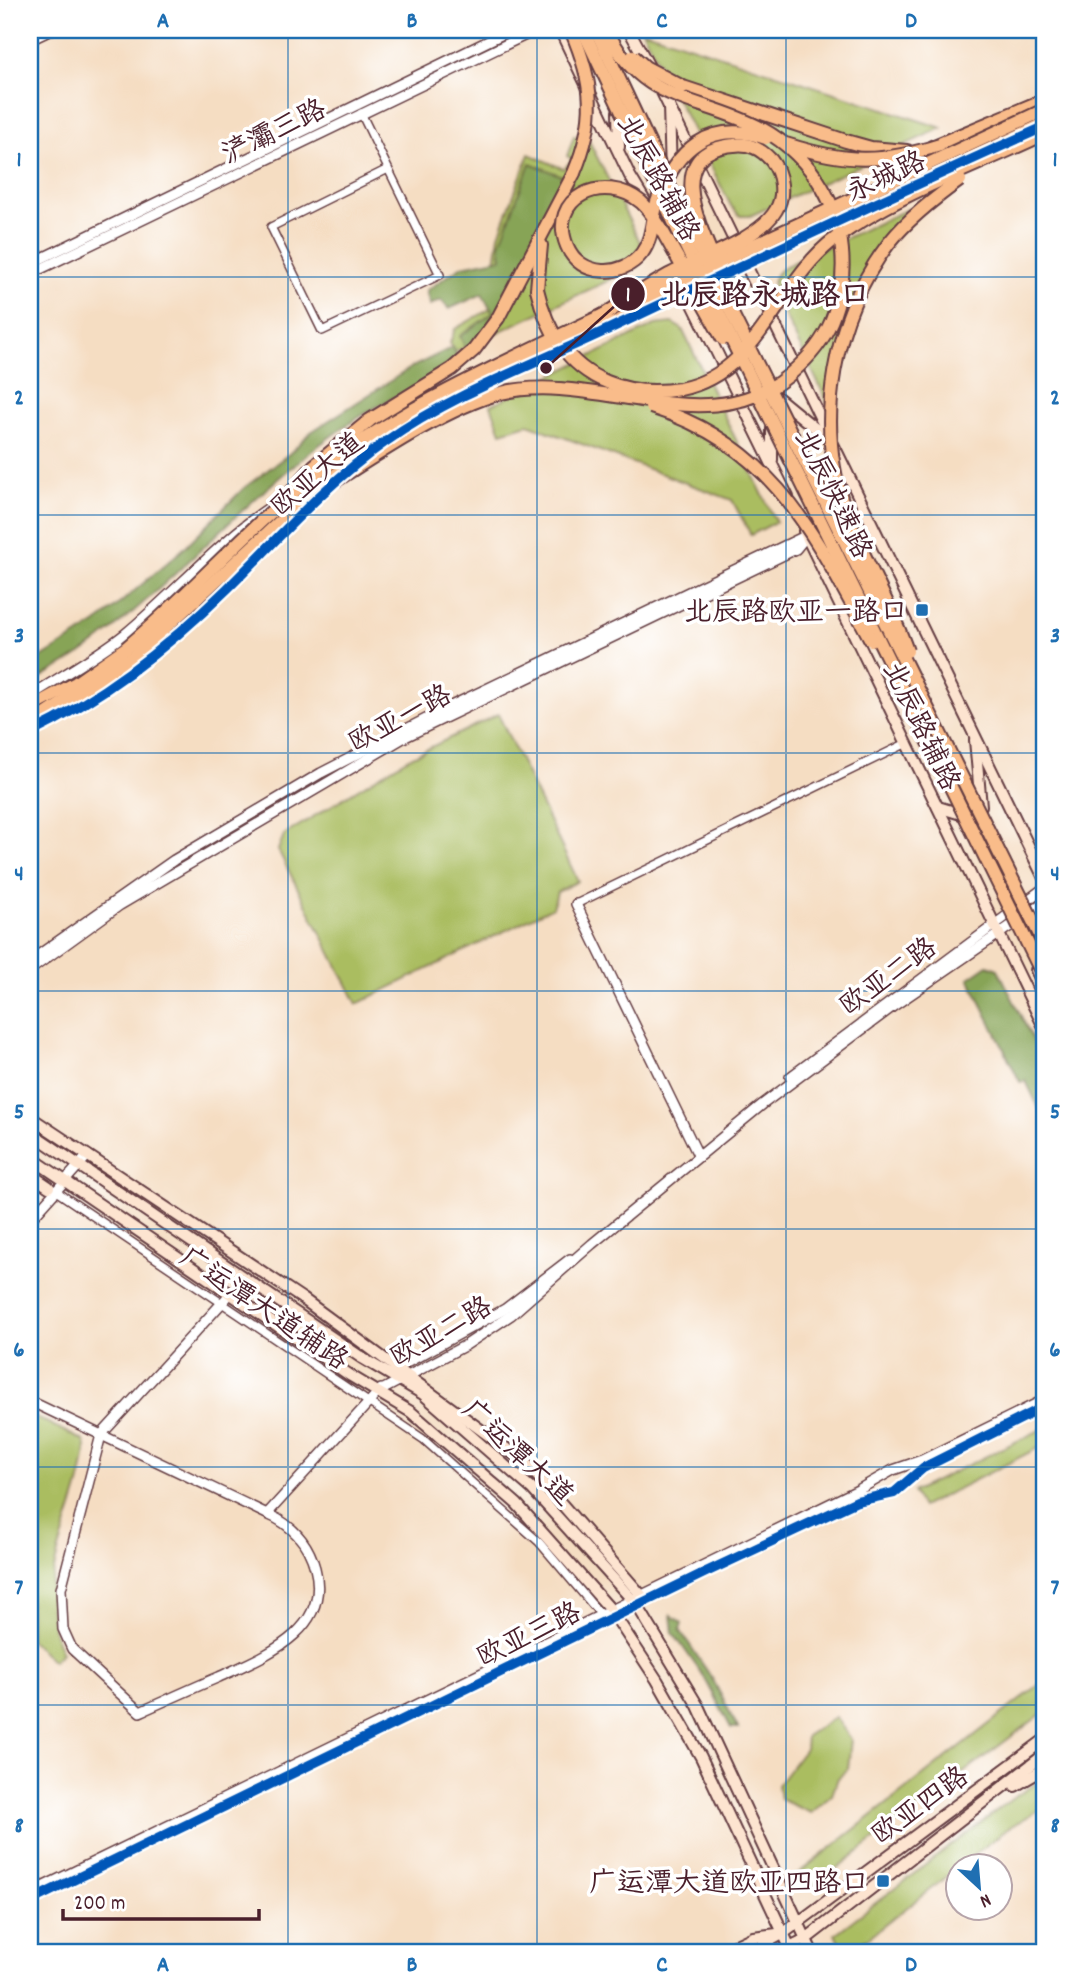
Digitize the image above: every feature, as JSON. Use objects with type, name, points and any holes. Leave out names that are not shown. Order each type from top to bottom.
[{"type":"main road","name":"北辰路辅路","points":[[560,30],[619,153],[691,272],[687,292],[1044,1027]]},
{"type":"main road","points":[[288,505],[314,466],[370,420],[442,376],[474,350],[498,318],[582,153],[590,114],[589,80],[571,30]]},
{"type":"main road","points":[[580,30],[691,272],[702,285],[1044,987]]},
{"type":"main road","name":"北辰快速路","points":[[580,30],[754,386],[1044,941]]},
{"type":"main road","points":[[598,30],[716,278],[981,806],[1044,941]]},
{"type":"main road","name":"北辰快速路","points":[[598,30],[919,706],[1044,977]]},
{"type":"main road","points":[[288,505],[468,405],[529,387],[583,390],[672,405],[713,406],[747,399],[786,378],[813,352],[834,316],[843,275],[841,243],[834,215],[810,169],[788,147],[761,128],[681,100],[651,84],[630,64],[609,30]]},
{"type":"main road","points":[[609,30],[625,50],[645,67],[683,87],[871,148],[916,151],[940,145]]},
{"type":"main road","name":"北辰路辅路","points":[[629,30],[669,105],[737,251],[1044,878]]},
{"type":"main road","points":[[754,386],[715,326],[660,227],[655,219],[649,210],[625,192],[600,188],[578,196],[564,217],[562,233],[568,250],[589,269],[621,269],[643,252],[652,231],[654,218],[657,204],[673,165],[684,152],[711,136],[729,132],[754,134],[823,155],[857,160],[903,158],[1044,100]]},
{"type":"main road","points":[[669,105],[671,181]]},
{"type":"main road","points":[[30,725],[130,653],[350,449],[415,408],[599,318],[1044,109]]},
{"type":"main road","points":[[618,112],[619,153]]},
{"type":"main road","points":[[288,505],[433,410],[535,359],[1044,125]]},
{"type":"main road","points":[[547,225],[539,250],[537,289],[548,325],[558,342],[578,365],[608,383],[644,392],[667,391],[708,380],[730,366],[756,339],[807,265],[846,231],[876,213],[1044,134]]},
{"type":"main road","points":[[599,318],[668,275],[680,270],[703,257],[715,251],[727,245],[750,233],[775,211],[781,186],[778,172],[758,149],[745,144],[716,149],[697,163],[690,183],[690,197],[708,242],[713,254],[722,279],[758,367]]},
{"type":"main road","points":[[919,706],[899,627],[854,534],[835,478],[830,404],[836,357],[851,308],[867,276],[890,242],[933,199],[1009,151]]},
{"type":"main road","points":[[583,390],[679,417],[705,428],[754,463],[807,523],[872,641],[919,706]]},
{"type":"main road","points":[[777,397],[832,442]]},
{"type":"main road","points":[[772,428],[773,465]]},
{"type":"main road","points":[[30,708],[130,653]]},
{"type":"main road","points":[[974,731],[981,806]]},
{"type":"main road","points":[[930,791],[938,769]]},
{"type":"main road","points":[[938,807],[961,814]]},
{"type":"main road","points":[[1028,944],[1044,987]]},
{"type":"main road","points":[[30,1117],[303,1299],[400,1374]]},
{"type":"main road","name":"广运潭大道","points":[[30,1132],[362,1358],[400,1374],[532,1489],[637,1601],[718,1744],[800,1920],[812,1952]]},
{"type":"main road","name":"广运潭大道","points":[[30,1157],[351,1376],[411,1412],[517,1504],[609,1614],[701,1757],[784,1933],[786,1951]]},
{"type":"main road","points":[[30,1174],[52,1189]]},
{"type":"main road","points":[[209,1238],[227,1264]]},
{"type":"main road","name":"欧亚四路","points":[[1013,1763],[1044,1734]]},
{"type":"main road","name":"欧亚四路","points":[[749,1952],[784,1933],[1044,1740]]},
{"type":"main road","name":"欧亚四路","points":[[786,1951],[806,1939],[1043,1760]]},
{"type":"main road","points":[[722,1952],[754,1937],[784,1933]]},
{"type":"street","points":[[30,40],[51,30]]},
{"type":"street","name":"浐灞三路","points":[[30,264],[511,30]]},
{"type":"street","name":"浐灞三路","points":[[30,274],[536,30]]},
{"type":"street","name":"永城路","points":[[737,251],[1044,109]]},
{"type":"street","points":[[361,113],[440,275],[322,331],[271,227],[388,169]]},
{"type":"street","name":"永城路","points":[[745,265],[1044,125]]},
{"type":"street","name":"欧亚大道","points":[[30,696],[122,636],[183,583],[233,533],[371,430],[464,379],[737,251]]},
{"type":"street","name":"欧亚大道","points":[[30,733],[106,690],[162,649],[226,590],[333,482],[387,440],[480,389],[745,265]]},
{"type":"street","name":"欧亚一路","points":[[30,961],[174,860],[321,773],[463,700],[863,508]]},
{"type":"street","name":"欧亚一路","points":[[30,970],[120,905],[368,758],[498,690],[796,549],[806,536]]},
{"type":"street","points":[[698,1155],[576,904],[907,743]]},
{"type":"street","name":"欧亚二路","points":[[267,1514],[369,1402],[400,1374],[467,1345],[512,1315],[592,1244],[763,1104],[780,1085],[838,1039],[997,928],[1009,913],[1044,888]]},
{"type":"street","name":"欧亚二路","points":[[997,928],[1014,925],[1044,903]]},
{"type":"street","points":[[30,1220],[52,1189],[64,1181],[88,1155]]},
{"type":"street","name":"广运潭大道辅路","points":[[52,1189],[423,1439],[539,1542],[609,1614]]},
{"type":"street","points":[[30,1401],[101,1435],[267,1514],[279,1519],[302,1539],[313,1562],[317,1588],[306,1622],[286,1644],[272,1653],[141,1712],[72,1649],[63,1629],[61,1589],[101,1435],[231,1293]]},
{"type":"street","name":"欧亚三路","points":[[637,1601],[893,1470],[922,1460],[1044,1400]]},
{"type":"street","name":"欧亚三路","points":[[30,1894],[637,1601],[857,1501],[894,1493],[923,1468],[1044,1407]]},
{"type":"street","name":"欧亚三路","points":[[30,1901],[609,1614]]},
{"type":"green space","points":[[642,30],[942,128],[750,216],[740,216],[731,206]]},
{"type":"green space","points":[[574,136],[589,141],[642,246],[642,261],[638,267],[455,352],[450,343],[455,329],[490,309],[483,292],[495,263],[499,235],[529,154],[564,169],[572,159],[567,156]]},
{"type":"green space","points":[[530,163],[572,180],[490,330],[469,355],[460,336],[493,313],[482,294],[449,309],[441,300],[430,305],[426,291],[462,266],[502,258],[500,244]]},
{"type":"green space","points":[[908,209],[890,232],[869,267],[828,403],[774,294],[775,278],[786,266]]},
{"type":"green space","points":[[672,323],[682,329],[776,522],[751,535],[732,500],[528,424],[501,432],[491,405],[655,325]]},
{"type":"green space","points":[[453,347],[461,365],[380,405],[334,434],[272,484],[124,620],[70,661],[30,684],[30,665],[97,623],[182,550],[244,488],[290,453],[311,432],[412,367]]},
{"type":"green space","points":[[498,714],[578,881],[557,892],[553,907],[357,1004],[278,850],[284,835],[405,760]]},
{"type":"green space","points":[[988,965],[998,969],[1044,1063],[1044,1119],[1026,1081],[1020,1082],[969,978]]},
{"type":"green space","points":[[30,1414],[84,1441],[86,1446],[82,1472],[53,1575],[50,1601],[53,1627],[62,1653],[53,1661],[30,1640]]},
{"type":"green space","points":[[1044,1428],[1044,1445],[922,1507],[913,1492]]},
{"type":"green space","points":[[671,1615],[682,1623],[680,1630],[713,1680],[738,1728],[731,1728],[704,1677],[673,1633]]},
{"type":"green space","points":[[1044,1681],[1044,1712],[813,1886],[803,1886],[795,1876]]},
{"type":"green space","points":[[835,1717],[851,1739],[848,1769],[838,1778],[832,1795],[811,1813],[780,1799],[778,1785],[805,1749],[806,1736]]},
{"type":"green space","points":[[1044,1779],[1044,1807],[1010,1827],[977,1853],[944,1853],[944,1879],[850,1952],[843,1952],[835,1934],[1013,1798]]},
{"type":"cycle path","points":[[30,733],[110,687],[159,651],[205,610],[342,476],[411,425],[466,394],[1044,127]]},
{"type":"cycle path","points":[[30,1901],[706,1572],[857,1501],[894,1493],[923,1468],[1044,1407]]},
{"type":"place","name":"北辰路永城路口","points":[[546,368]]},
{"type":"place","name":"北辰路欧亚一路口","points":[[922,610]]},
{"type":"place","name":"广运潭大道欧亚四路口","points":[[883,1881]]}]
